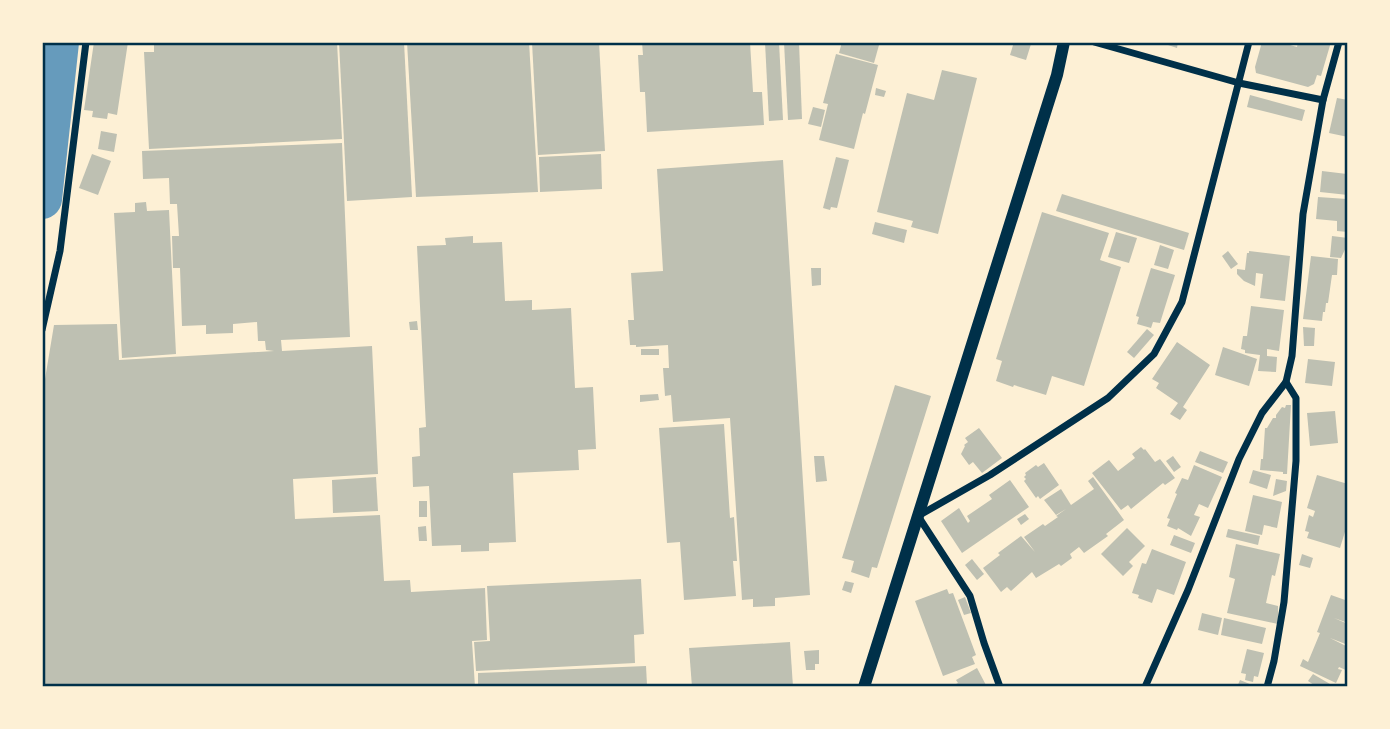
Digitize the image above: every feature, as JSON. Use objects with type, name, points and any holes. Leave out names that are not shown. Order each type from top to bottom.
[{"type":"street","points":[[42,330],[60,251],[86,42]]},
{"type":"street","points":[[864,687],[1053,88],[1064,42]]},
{"type":"street","points":[[1094,42],[1239,83],[1323,100]]},
{"type":"street","points":[[918,516],[990,475],[1108,398],[1154,354],[1182,302],[1249,42]]},
{"type":"street","points":[[1145,687],[1188,590],[1239,459],[1262,413],[1286,382],[1292,356],[1303,214],[1323,100],[1339,42]]},
{"type":"street","points":[[1267,687],[1284,602],[1296,461],[1296,398],[1286,382]]},
{"type":"street","points":[[918,516],[970,596],[1000,687]]},
{"type":"building","points":[[94,42],[128,42],[117,115],[108,113],[107,119],[92,117],[93,111],[84,110]]},
{"type":"building","points":[[154,42],[337,42],[342,139],[149,149],[144,52],[154,52]]},
{"type":"building","points":[[339,42],[404,42],[412,197],[347,201]]},
{"type":"building","points":[[407,42],[529,42],[538,192],[416,197]]},
{"type":"building","points":[[532,42],[599,42],[605,151],[538,155]]},
{"type":"building","points":[[642,42],[750,42],[753,92],[762,92],[764,125],[647,132],[645,92],[640,92],[638,55],[643,55]]},
{"type":"building","points":[[765,42],[779,42],[783,120],[769,121]]},
{"type":"building","points":[[784,42],[799,42],[802,119],[788,120]]},
{"type":"building","points":[[842,42],[879,45],[874,63],[839,53]]},
{"type":"building","points":[[1014,42],[1031,44],[1026,60],[1010,55]]},
{"type":"building","points":[[1159,42],[1178,42],[1177,48]]},
{"type":"building","points":[[1262,42],[1277,42],[1297,47],[1298,42],[1331,42],[1321,76],[1317,75],[1314,84],[1308,87],[1256,73],[1255,67]]},
{"type":"building","points":[[836,54],[878,65],[854,149],[819,140],[828,104],[823,103]]},
{"type":"building","points":[[942,70],[977,78],[938,234],[911,227],[913,221],[877,212],[907,93],[934,100]]},
{"type":"building","points":[[876,88],[886,91],[884,97],[875,95]]},
{"type":"building","points":[[1250,95],[1305,110],[1302,121],[1247,107]]},
{"type":"building","points":[[1337,98],[1348,100],[1348,137],[1329,133]]},
{"type":"building","points":[[813,107],[825,110],[821,127],[808,124]]},
{"type":"building","points":[[101,131],[117,134],[114,152],[98,149]]},
{"type":"building","points":[[342,143],[350,337],[281,340],[282,351],[372,346],[378,474],[293,479],[295,519],[380,515],[384,581],[410,580],[411,592],[485,588],[487,640],[472,641],[475,687],[42,687],[42,397],[54,325],[117,324],[119,360],[274,351],[266,350],[265,341],[258,341],[257,322],[233,324],[233,333],[206,334],[206,325],[182,326],[180,268],[173,268],[172,236],[179,236],[177,204],[170,204],[169,178],[143,179],[142,151]]},
{"type":"building","points":[[92,154],[111,161],[98,195],[79,188]]},
{"type":"building","points":[[601,154],[602,189],[540,192],[539,157]]},
{"type":"building","points":[[836,157],[849,160],[837,208],[831,207],[830,210],[823,208]]},
{"type":"building","points":[[783,160],[810,595],[775,598],[775,606],[753,607],[753,599],[742,600],[730,418],[673,422],[671,395],[665,396],[663,368],[669,368],[668,345],[630,345],[628,320],[634,320],[631,273],[663,271],[657,169]]},
{"type":"building","points":[[1322,171],[1347,174],[1345,188],[1348,188],[1348,195],[1320,192]]},
{"type":"building","points":[[1062,194],[1189,233],[1184,250],[1056,211]]},
{"type":"building","points":[[1318,197],[1347,199],[1348,232],[1337,231],[1337,221],[1316,219]]},
{"type":"building","points":[[146,202],[147,211],[169,210],[176,354],[122,358],[114,213],[135,212],[135,203]]},
{"type":"building","points":[[1042,212],[1109,233],[1100,260],[1121,267],[1084,386],[1052,376],[1046,395],[996,381],[1002,361],[996,359]]},
{"type":"building","points":[[875,222],[907,230],[904,243],[872,234]]},
{"type":"building","points":[[1116,232],[1137,238],[1129,263],[1108,257]]},
{"type":"building","points":[[473,236],[473,243],[502,242],[505,301],[532,300],[532,310],[571,308],[575,388],[593,387],[596,449],[578,450],[579,470],[513,473],[516,542],[489,543],[489,551],[461,552],[461,545],[432,546],[429,486],[413,487],[412,457],[420,456],[419,428],[426,427],[417,246],[446,245],[445,238]]},
{"type":"building","points":[[1332,236],[1348,238],[1341,258],[1330,257]]},
{"type":"building","points":[[1160,245],[1174,250],[1168,269],[1154,265]]},
{"type":"building","points":[[1228,251],[1238,264],[1231,269],[1222,256]]},
{"type":"building","points":[[1249,251],[1290,256],[1285,301],[1260,298],[1263,274],[1256,273],[1255,286],[1237,274],[1237,269],[1245,270]]},
{"type":"building","points":[[1311,256],[1338,259],[1337,275],[1332,275],[1322,321],[1303,319]]},
{"type":"building","points":[[811,268],[821,268],[821,285],[812,286]]},
{"type":"building","points":[[1151,268],[1175,275],[1160,323],[1153,322],[1151,328],[1137,324],[1139,317],[1136,316]]},
{"type":"building","points":[[1251,306],[1284,310],[1279,351],[1267,349],[1267,356],[1277,357],[1276,372],[1258,371],[1260,355],[1245,353],[1245,350],[1241,349],[1243,336],[1247,336]]},
{"type":"building","points":[[417,321],[418,330],[410,330],[409,322]]},
{"type":"building","points":[[1303,327],[1315,328],[1314,346],[1304,346]]},
{"type":"building","points":[[1147,329],[1154,335],[1134,358],[1127,352]]},
{"type":"building","points":[[1177,342],[1210,365],[1183,407],[1187,410],[1180,420],[1170,414],[1178,403],[1156,388],[1159,383],[1152,379]]},
{"type":"building","points":[[1223,347],[1257,359],[1249,386],[1215,375]]},
{"type":"building","points":[[641,349],[659,349],[659,355],[641,355]]},
{"type":"building","points":[[1308,359],[1335,362],[1332,386],[1305,383]]},
{"type":"building","points":[[895,385],[931,396],[877,568],[872,567],[869,578],[851,572],[854,561],[842,558]]},
{"type":"building","points":[[658,394],[659,400],[640,402],[640,395]]},
{"type":"building","points":[[1286,405],[1291,405],[1287,474],[1260,470],[1265,428]]},
{"type":"building","points":[[1335,411],[1338,443],[1310,446],[1307,413]]},
{"type":"building","points":[[724,424],[730,518],[734,517],[737,561],[733,561],[736,596],[684,600],[680,542],[667,543],[659,428]]},
{"type":"building","points":[[979,428],[1002,458],[982,473],[973,462],[969,465],[961,454],[968,442],[965,438]]},
{"type":"building","points":[[1141,447],[1155,462],[1160,459],[1175,478],[1165,485],[1163,483],[1131,509],[1128,505],[1121,510],[1092,473],[1109,460],[1118,471],[1135,458],[1132,454]]},
{"type":"building","points":[[1200,451],[1228,462],[1223,473],[1195,462]]},
{"type":"building","points":[[814,456],[824,456],[827,481],[816,482]]},
{"type":"building","points":[[1173,456],[1181,467],[1174,472],[1166,461]]},
{"type":"building","points":[[1044,463],[1059,485],[1040,499],[1038,496],[1036,498],[1024,477],[1025,473],[1036,465],[1038,467]]},
{"type":"building","points":[[1194,465],[1222,477],[1208,508],[1199,504],[1194,515],[1200,517],[1191,536],[1178,528],[1177,530],[1167,526],[1170,519],[1167,518],[1182,478],[1188,480]]},
{"type":"building","points":[[1253,470],[1271,475],[1267,489],[1249,483]]},
{"type":"building","points":[[1317,475],[1348,484],[1348,522],[1340,548],[1307,538],[1309,532],[1305,531],[1309,515],[1313,517],[1315,511],[1307,508]]},
{"type":"building","points":[[376,477],[378,511],[333,513],[332,480]]},
{"type":"building","points":[[1093,477],[1124,520],[1106,534],[1108,536],[1084,553],[1079,547],[1070,554],[1072,558],[1061,566],[1059,564],[1036,578],[1032,572],[1011,591],[1007,587],[1001,592],[983,568],[1021,536],[1035,552],[1024,537],[1043,524],[1045,526],[1066,509],[1056,515],[1044,500],[1061,489],[1071,505],[1094,489],[1088,481]]},
{"type":"building","points":[[1276,479],[1287,481],[1286,491],[1273,496]]},
{"type":"building","points":[[1010,480],[1029,507],[962,553],[941,521],[959,508],[968,523],[970,521],[967,516],[992,499],[989,495]]},
{"type":"building","points":[[1253,495],[1282,502],[1277,528],[1264,525],[1262,535],[1245,531]]},
{"type":"building","points":[[419,501],[427,501],[427,517],[419,517]]},
{"type":"building","points":[[1025,514],[1029,519],[1021,525],[1017,519]]},
{"type":"building","points":[[426,526],[427,541],[419,541],[418,527]]},
{"type":"building","points":[[1127,528],[1145,546],[1129,562],[1133,566],[1123,576],[1101,554]]},
{"type":"building","points":[[1228,529],[1260,536],[1258,545],[1226,537]]},
{"type":"building","points":[[1174,535],[1195,543],[1191,553],[1170,545]]},
{"type":"building","points":[[1236,544],[1280,554],[1266,603],[1278,606],[1278,624],[1227,613],[1235,579],[1229,577]]},
{"type":"building","points":[[1152,549],[1186,562],[1174,595],[1157,589],[1152,603],[1132,593],[1142,563],[1146,564]]},
{"type":"building","points":[[1302,554],[1313,558],[1310,568],[1299,565]]},
{"type":"building","points":[[972,559],[984,574],[977,580],[965,565]]},
{"type":"building","points":[[641,579],[644,634],[634,635],[635,663],[476,671],[474,642],[490,641],[487,586]]},
{"type":"building","points":[[845,581],[854,583],[851,593],[842,590]]},
{"type":"building","points":[[947,589],[949,594],[953,593],[976,655],[972,657],[975,664],[943,676],[915,601]]},
{"type":"building","points":[[1331,595],[1348,601],[1348,623],[1334,618],[1348,624],[1348,645],[1330,638],[1348,647],[1348,671],[1339,667],[1338,669],[1342,670],[1336,683],[1300,666],[1303,659],[1308,662]]},
{"type":"building","points":[[965,597],[971,613],[964,615],[958,600]]},
{"type":"building","points":[[1202,613],[1222,618],[1218,635],[1198,630]]},
{"type":"building","points":[[1224,618],[1266,628],[1262,644],[1221,635]]},
{"type":"building","points":[[790,642],[793,687],[692,687],[689,648]]},
{"type":"building","points":[[1247,649],[1264,653],[1258,677],[1254,676],[1253,682],[1245,680],[1246,674],[1241,673]]},
{"type":"building","points":[[819,650],[819,664],[815,664],[815,670],[806,670],[804,651]]},
{"type":"building","points":[[646,666],[647,685],[478,687],[478,673]]},
{"type":"building","points":[[977,668],[987,687],[950,687],[958,683],[956,680]]},
{"type":"building","points":[[1313,674],[1330,684],[1328,687],[1317,687],[1308,681]]},
{"type":"building","points":[[1240,680],[1257,687],[1237,687]]},
{"type":"waterway","points":[[42,199],[59,42]]}]
